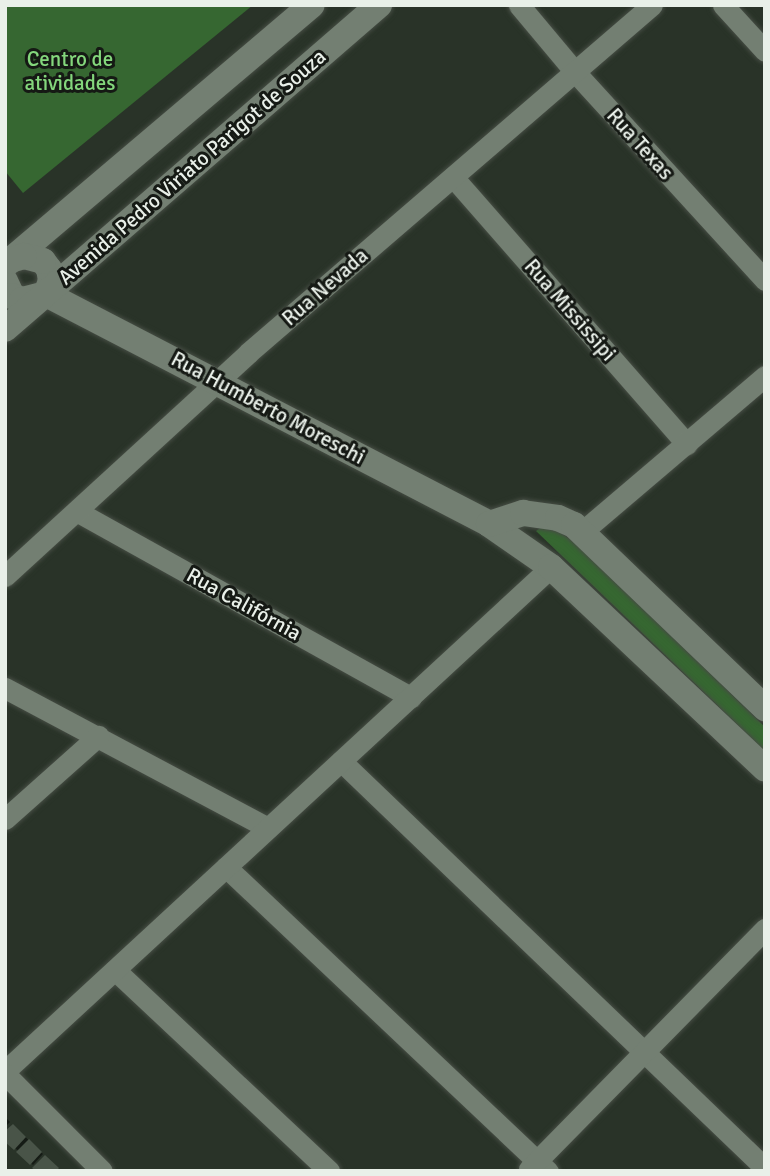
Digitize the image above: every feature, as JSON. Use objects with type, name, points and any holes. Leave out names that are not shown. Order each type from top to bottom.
[{"type":"street","name":"Avenida Pedro Viriato Parigot de Souza","points":[[6,266],[312,5]]},
{"type":"street","name":"Avenida Pedro Viriato Parigot de Souza","points":[[5,329],[379,5]]},
{"type":"street","name":"Rua Texas","points":[[519,5],[575,72],[765,280]]},
{"type":"street","name":"Rua Nevada","points":[[5,576],[219,382],[652,5]]},
{"type":"street","points":[[723,5],[765,51]]},
{"type":"street","name":"Rua Mississipi","points":[[453,177],[687,444]]},
{"type":"street","points":[[24,256],[43,261],[50,269],[51,281],[46,294],[22,300],[12,296],[6,266],[24,256]]},
{"type":"street","name":"Rua Humberto Moreschi","points":[[46,294],[489,524],[551,567],[765,769]]},
{"type":"street","points":[[583,531],[765,376]]},
{"type":"street","name":"Rua Califórnia","points":[[78,512],[411,697]]},
{"type":"street","points":[[489,524],[523,513],[558,518],[583,531],[765,708]]},
{"type":"street","points":[[102,1171],[5,1073],[551,567]]},
{"type":"street","points":[[5,688],[268,828]]},
{"type":"street","points":[[5,819],[98,736]]},
{"type":"street","points":[[341,761],[765,1168]]},
{"type":"street","points":[[226,867],[538,1167],[644,1052],[765,929]]},
{"type":"street","points":[[116,970],[329,1171]]},
{"type":"green space","name":"Centro de atividades","points":[[5,5],[253,5],[23,193],[5,171]]},
{"type":"green space","points":[[546,524],[573,541],[765,727],[765,751],[536,531]]},
{"type":"building","points":[[13,1124],[26,1137],[14,1150],[5,1142],[5,1131]]},
{"type":"building","points":[[29,1139],[42,1152],[30,1165],[16,1152]]},
{"type":"building","points":[[45,1155],[59,1168],[56,1171],[36,1171],[32,1168]]}]
